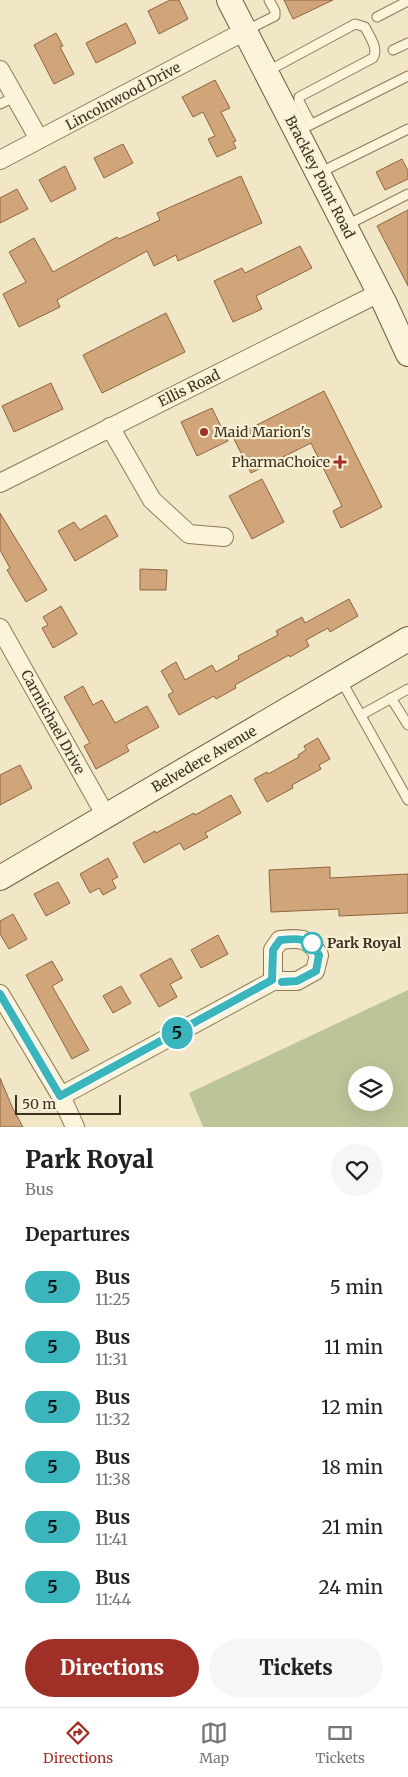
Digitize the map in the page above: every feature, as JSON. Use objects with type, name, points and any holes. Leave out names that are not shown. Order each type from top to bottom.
[{"type":"main road","name":"Brackley Point Road","points":[[229,0],[266,72],[304,128],[318,174],[408,354]]},
{"type":"main road","name":"Belvedere Avenue","points":[[0,878],[408,640]]},
{"type":"street","name":"Lincolnwood Drive","points":[[0,160],[245,31]]},
{"type":"street","points":[[0,70],[8,100],[39,139]]},
{"type":"street","name":"Ellis Road","points":[[0,483],[379,293]]},
{"type":"street","points":[[110,427],[152,500],[189,534],[224,536]]},
{"type":"street","name":"Carmichael Drive","points":[[0,628],[106,816]]},
{"type":"street","points":[[60,1096],[272,980]]},
{"type":"street","points":[[0,994],[60,1096],[75,1127]]},
{"type":"lane","points":[[245,31],[275,16],[275,11],[269,0]]},
{"type":"lane","points":[[377,17],[408,1]]},
{"type":"lane","points":[[266,72],[355,24],[365,27],[375,48],[376,53],[373,58],[299,97],[304,128],[408,76]]},
{"type":"lane","points":[[393,50],[408,43]]},
{"type":"lane","points":[[318,174],[408,129]]},
{"type":"lane","points":[[345,226],[408,194]]},
{"type":"lane","points":[[341,680],[408,800]]},
{"type":"lane","points":[[361,715],[408,689]]},
{"type":"lane","points":[[391,698],[408,726]]},
{"type":"green space","points":[[408,990],[408,1127],[203,1127],[189,1093]]},
{"type":"building","points":[[170,0],[179,0],[188,19],[159,34],[148,11]]},
{"type":"building","points":[[284,0],[333,0],[293,19]]},
{"type":"building","points":[[126,23],[136,43],[96,63],[86,43]]},
{"type":"building","points":[[56,33],[63,46],[60,47],[74,74],[54,84],[34,45]]},
{"type":"building","points":[[215,80],[230,108],[221,112],[236,141],[233,142],[236,148],[217,157],[208,139],[215,136],[203,112],[193,117],[182,97]]},
{"type":"building","points":[[123,144],[133,163],[104,178],[94,158]]},
{"type":"building","points":[[402,159],[408,171],[408,179],[385,190],[376,172]]},
{"type":"building","points":[[65,166],[76,189],[51,202],[39,180]]},
{"type":"building","points":[[241,176],[262,223],[178,261],[176,255],[154,266],[147,251],[57,300],[60,307],[19,327],[3,294],[26,282],[9,252],[34,238],[53,272],[117,237],[119,239],[160,220],[157,213]]},
{"type":"building","points":[[17,189],[28,209],[0,223],[0,198]]},
{"type":"building","points":[[408,210],[408,286],[377,226]]},
{"type":"building","points":[[300,246],[312,268],[256,296],[262,309],[233,322],[214,281],[242,268],[245,273]]},
{"type":"building","points":[[166,313],[185,352],[102,393],[83,355]]},
{"type":"building","points":[[51,383],[63,409],[14,432],[2,406]]},
{"type":"building","name":"PharmaChoice","points":[[324,391],[382,507],[341,528],[333,511],[342,506],[311,443],[251,473],[233,437]]},
{"type":"building","name":"Maid Marion's","points":[[212,408],[228,441],[197,456],[181,422]]},
{"type":"building","points":[[262,479],[284,522],[252,539],[229,496]]},
{"type":"building","points":[[0,513],[47,590],[26,602],[7,570],[10,568],[0,550]]},
{"type":"building","points":[[106,515],[118,536],[75,561],[58,531],[74,522],[80,530]]},
{"type":"building","points":[[140,569],[167,570],[166,590],[140,590]]},
{"type":"building","points":[[349,599],[358,616],[330,632],[328,628],[306,640],[309,646],[235,685],[236,688],[216,699],[214,696],[179,715],[168,695],[173,692],[161,671],[176,662],[185,680],[212,665],[216,672],[239,659],[238,656],[278,635],[276,631],[302,617],[305,623]]},
{"type":"building","points":[[61,606],[77,634],[53,648],[42,628],[48,625],[43,617]]},
{"type":"building","points":[[83,686],[93,705],[102,700],[115,723],[147,706],[159,727],[126,745],[129,751],[96,769],[84,746],[90,743],[64,697]]},
{"type":"building","points":[[318,738],[330,759],[319,765],[321,769],[292,785],[293,788],[267,802],[254,779],[267,772],[268,774],[299,757],[298,755],[306,750],[304,746]]},
{"type":"building","points":[[20,765],[32,788],[0,805],[0,775]]},
{"type":"building","points":[[231,795],[241,813],[205,833],[208,837],[184,850],[180,843],[144,863],[133,843],[194,813],[195,815]]},
{"type":"building","points":[[108,858],[118,877],[112,880],[116,888],[103,895],[99,888],[90,893],[80,874]]},
{"type":"building","points":[[330,867],[330,878],[408,874],[408,913],[339,916],[339,909],[271,912],[269,870]]},
{"type":"building","points":[[58,882],[70,903],[46,916],[34,894]]},
{"type":"building","points":[[13,914],[27,939],[9,949],[0,934],[0,921]]},
{"type":"building","points":[[218,935],[228,954],[201,968],[191,950]]},
{"type":"building","points":[[171,958],[182,978],[170,984],[177,997],[159,1007],[140,975]]},
{"type":"building","points":[[52,961],[63,980],[52,986],[89,1050],[72,1059],[26,975]]},
{"type":"building","points":[[121,986],[131,1003],[113,1013],[103,996]]},
{"type":"building","points":[[0,1078],[13,1109],[23,1127],[0,1127]]},
{"type":"bus line","name":"5","points":[[0,994],[60,1096],[272,980],[273,950],[280,940],[298,938],[312,943],[319,955],[316,971],[297,981],[282,982]]},
{"type":"place","name":"Maid Marion's","points":[[204,432]]},
{"type":"place","name":"PharmaChoice","points":[[340,462]]},
{"type":"place","name":"Park Royal","points":[[312,943]]}]
